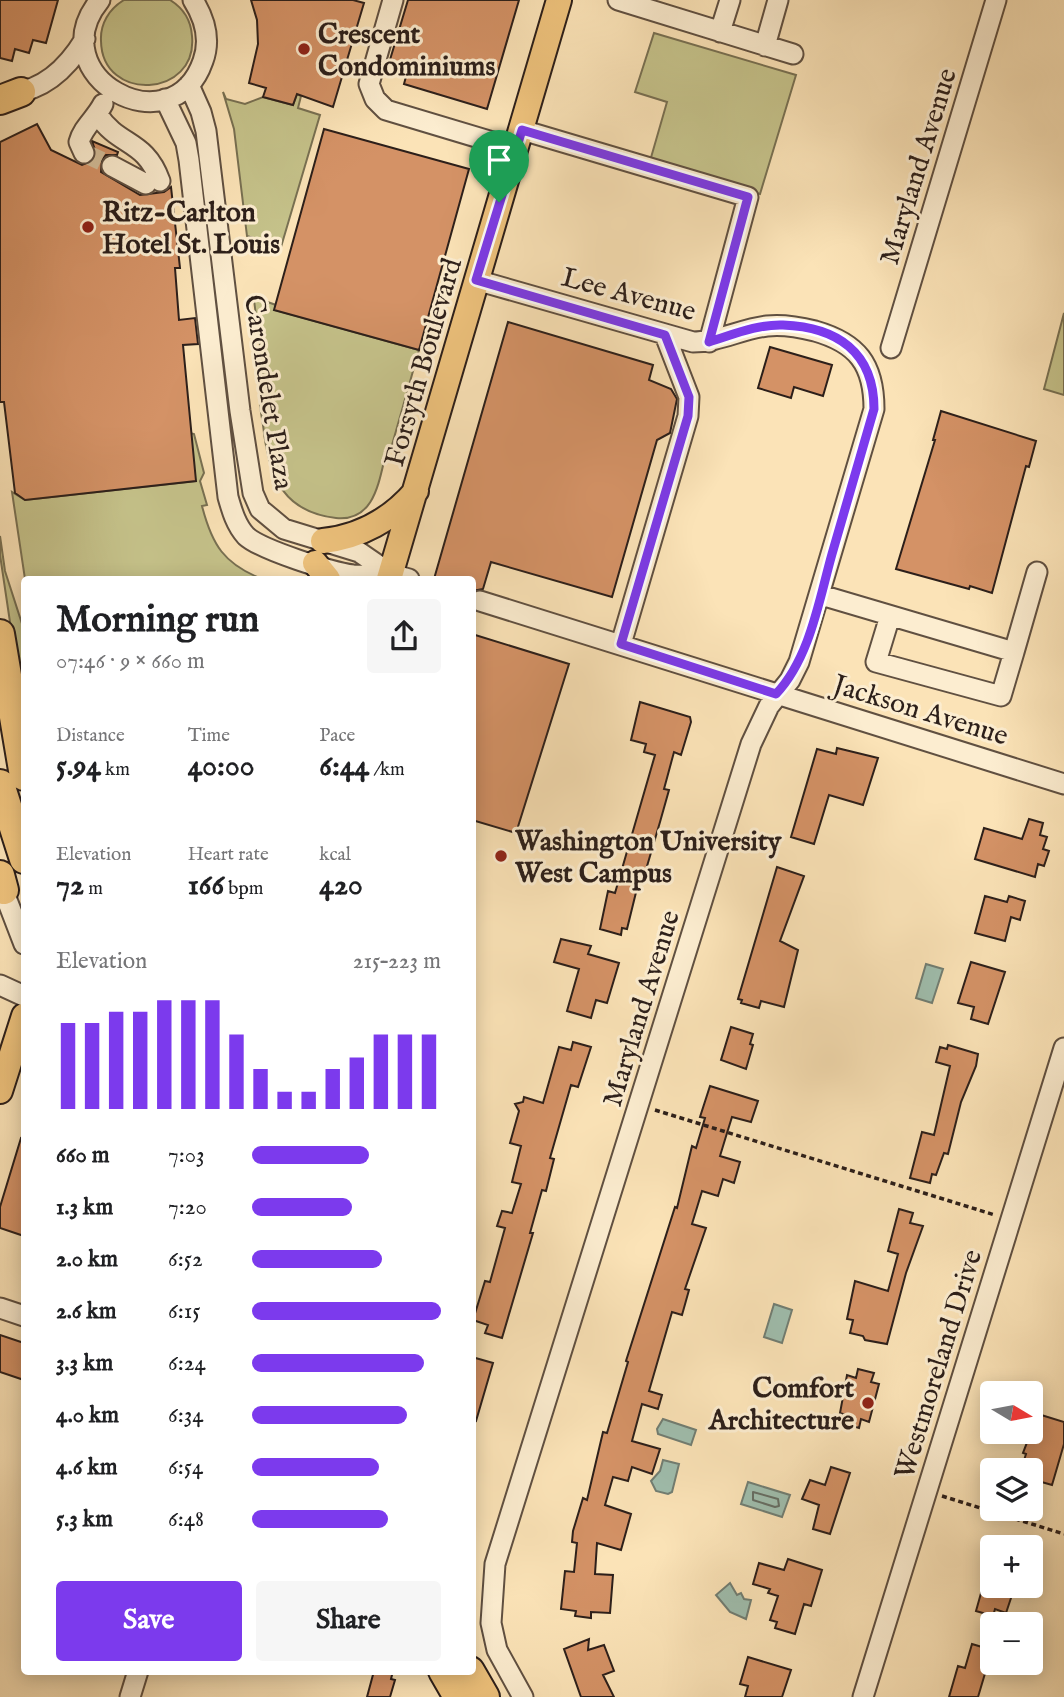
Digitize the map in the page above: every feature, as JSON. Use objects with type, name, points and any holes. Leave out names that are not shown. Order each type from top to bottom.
[{"type":"highway","points":[[0,634],[21,758]]},
{"type":"highway","points":[[0,784],[21,850]]},
{"type":"highway","points":[[445,1675],[458,1697]]},
{"type":"highway","points":[[472,1675],[485,1697]]},
{"type":"main road","name":"Forsyth Boulevard","points":[[396,576],[476,280],[559,0]]},
{"type":"main road","points":[[322,561],[344,538],[367,529],[395,511],[417,491]]},
{"type":"main road","points":[[0,1091],[21,1025]]},
{"type":"street","points":[[100,0],[86,26],[85,52],[89,64],[109,90],[126,99],[146,102],[165,99],[188,85],[200,70],[207,52],[207,32],[202,14],[193,0]]},
{"type":"street","points":[[393,0],[369,84],[375,99],[386,110],[519,139],[748,197],[709,342]]},
{"type":"street","points":[[720,32],[730,0]]},
{"type":"street","points":[[765,46],[778,0]]},
{"type":"street","name":"Maryland Avenue","points":[[891,348],[996,0]]},
{"type":"street","points":[[622,1],[673,8],[720,32],[793,54]]},
{"type":"street","points":[[7,95],[59,73],[85,40]]},
{"type":"street","name":"Carondelet Plaza","points":[[188,85],[201,112],[206,131],[248,475],[260,509],[322,561]]},
{"type":"street","points":[[85,153],[79,142],[82,132],[97,115],[109,90]]},
{"type":"street","name":"Carondelet Plaza","points":[[165,99],[186,143],[189,160],[228,497],[238,525],[247,537],[258,544],[322,561],[350,574],[381,576]]},
{"type":"street","points":[[97,115],[114,134],[138,148],[153,161],[153,182],[118,168],[138,148]]},
{"type":"street","name":"Lee Avenue","points":[[476,280],[693,342],[709,342],[763,327],[783,325],[812,330],[840,339],[854,350],[872,378]]},
{"type":"street","points":[[621,644],[688,416],[689,397],[665,335]]},
{"type":"street","name":"Maryland Avenue","points":[[523,1697],[496,1650],[491,1623],[495,1564],[751,744],[776,694],[790,680],[799,662],[821,595],[874,409],[872,378]]},
{"type":"street","points":[[218,414],[240,411]]},
{"type":"street","points":[[890,616],[876,662],[1001,696],[1037,572]]},
{"type":"street","points":[[821,595],[1014,652]]},
{"type":"street","name":"Jackson Avenue","points":[[480,601],[1064,784]]},
{"type":"street","points":[[1,882],[21,936]]},
{"type":"street","points":[[0,985],[21,995]]},
{"type":"street","name":"Westmoreland Drive","points":[[863,1697],[1064,1048]]},
{"type":"street","points":[[0,1308],[21,1315]]},
{"type":"street","points":[[130,1697],[137,1675]]},
{"type":"path","points":[[639,1105],[1011,1220]]},
{"type":"path","points":[[927,1492],[1064,1534]]},
{"type":"shaded area","points":[[124,0],[170,0],[188,20],[192,36],[190,57],[180,72],[166,81],[149,85],[132,83],[116,75],[105,61],[101,41],[102,29],[110,12]]},
{"type":"shaded area","points":[[654,33],[796,75],[760,194],[650,161],[667,102],[635,92]]},
{"type":"shaded area","points":[[223,92],[226,99],[245,104],[263,97],[293,105],[297,94],[301,96],[298,108],[320,115],[281,247],[247,236],[234,129]]},
{"type":"shaded area","points":[[254,300],[276,305],[275,310],[419,350],[378,485],[368,506],[360,513],[336,518],[304,509],[292,500],[276,478],[270,464],[260,409],[263,374]]},
{"type":"shaded area","points":[[1064,313],[1064,395],[1044,389]]},
{"type":"shaded area","points":[[190,433],[194,434],[204,473],[200,481],[207,505],[202,506],[210,532],[229,560],[256,576],[25,576],[12,492],[25,500],[195,481]]},
{"type":"shaded area","points":[[0,536],[5,571],[21,621],[21,696],[0,555]]},
{"type":"water","points":[[926,964],[943,969],[932,1003],[916,998]]},
{"type":"water","points":[[774,1304],[792,1310],[782,1343],[764,1337]]},
{"type":"water","points":[[663,1419],[696,1430],[691,1445],[658,1434],[657,1429]]},
{"type":"water","points":[[663,1460],[679,1464],[672,1492],[668,1494],[656,1491],[651,1481],[660,1471]]},
{"type":"water","points":[[748,1482],[790,1495],[782,1517],[741,1504]]},
{"type":"water","points":[[730,1583],[737,1595],[741,1593],[744,1599],[751,1600],[746,1619],[730,1612],[716,1595]]},
{"type":"building","points":[[0,0],[58,0],[46,43],[33,40],[29,53],[15,49],[12,61],[0,58]]},
{"type":"building","name":"Crescent Condominiums","points":[[251,0],[353,0],[364,3],[333,107],[297,94],[293,105],[263,97],[266,88],[249,83],[258,44],[257,20]]},
{"type":"building","points":[[408,0],[519,0],[487,109],[404,84],[408,69],[389,63]]},
{"type":"building","name":"Ritz-Carlton Hotel St. Louis","points":[[37,124],[51,150],[82,165],[94,160],[96,153],[92,141],[118,152],[117,155],[106,155],[102,160],[101,172],[140,195],[164,192],[171,187],[180,268],[175,268],[179,320],[195,318],[198,344],[183,345],[196,481],[25,500],[15,493],[4,402],[0,402],[0,142]]},
{"type":"building","points":[[324,129],[469,169],[419,350],[274,310]]},
{"type":"building","points":[[508,322],[653,365],[649,380],[671,389],[677,399],[670,433],[657,440],[612,597],[491,562],[483,589],[476,590],[476,576],[435,576]]},
{"type":"building","points":[[770,347],[832,365],[823,396],[794,387],[791,398],[758,388]]},
{"type":"building","points":[[941,411],[1036,441],[1029,467],[1026,466],[992,593],[896,569],[935,440]]},
{"type":"building","name":"Washington University West Campus","points":[[476,635],[569,664],[516,833],[476,821]]},
{"type":"building","points":[[640,702],[690,717],[691,722],[681,755],[674,752],[664,789],[669,790],[660,822],[645,873],[641,872],[627,929],[622,928],[621,935],[600,929],[608,891],[615,893],[655,755],[644,752],[646,744],[631,740]]},
{"type":"building","points":[[837,748],[878,758],[863,805],[829,795],[814,844],[791,837],[817,749],[836,754]]},
{"type":"building","points":[[1029,819],[1043,823],[1040,835],[1047,837],[1043,849],[1049,851],[1044,866],[1038,864],[1035,877],[975,859],[984,828],[1022,839]]},
{"type":"building","points":[[777,867],[804,876],[780,941],[798,950],[784,1007],[761,1001],[759,1008],[741,1003],[742,1000],[738,999]]},
{"type":"building","points":[[985,896],[1007,902],[1009,896],[1025,901],[1020,920],[1011,917],[1005,941],[975,933]]},
{"type":"building","points":[[561,939],[591,946],[588,954],[619,963],[607,1003],[596,1000],[591,1018],[567,1011],[579,969],[554,962]]},
{"type":"building","points":[[971,962],[1005,972],[988,1024],[971,1019],[974,1007],[958,1003]]},
{"type":"building","points":[[731,1027],[753,1034],[750,1044],[753,1045],[746,1069],[721,1060]]},
{"type":"building","points":[[573,1042],[591,1047],[578,1087],[571,1085],[550,1158],[554,1159],[546,1191],[542,1190],[530,1233],[533,1233],[502,1338],[485,1333],[488,1325],[476,1321],[476,1310],[485,1281],[490,1282],[505,1228],[497,1226],[502,1211],[512,1213],[521,1184],[512,1182],[521,1146],[510,1143],[519,1111],[515,1104],[523,1102],[524,1097],[543,1103],[559,1047],[571,1050]]},
{"type":"building","points":[[948,1045],[978,1054],[976,1066],[961,1102],[948,1154],[944,1153],[930,1183],[910,1178],[922,1132],[934,1135],[950,1066],[936,1062],[940,1047],[947,1049]]},
{"type":"building","points":[[710,1086],[758,1101],[751,1122],[732,1117],[720,1156],[740,1162],[734,1183],[723,1179],[718,1196],[702,1191],[692,1224],[706,1228],[685,1289],[689,1290],[682,1315],[672,1312],[649,1391],[662,1395],[658,1409],[642,1404],[632,1441],[660,1449],[652,1474],[632,1467],[628,1481],[613,1477],[605,1505],[631,1514],[621,1550],[597,1543],[595,1574],[613,1575],[610,1613],[591,1612],[591,1618],[575,1616],[576,1611],[561,1609],[565,1571],[574,1572],[577,1543],[572,1542],[573,1531],[583,1498],[587,1500],[603,1432],[607,1433],[628,1362],[626,1361],[675,1207],[677,1208],[692,1146],[696,1148],[705,1118],[700,1117]]},
{"type":"building","points":[[21,1138],[21,1235],[0,1228],[0,1207]]},
{"type":"building","points":[[899,1209],[913,1213],[910,1223],[923,1226],[906,1273],[887,1344],[865,1340],[863,1336],[850,1333],[853,1320],[847,1319],[855,1281],[888,1291],[898,1254],[888,1251]]},
{"type":"building","points":[[0,1335],[21,1342],[21,1379],[0,1372]]},
{"type":"building","points":[[476,1358],[493,1363],[476,1421]]},
{"type":"building","points":[[858,1369],[874,1373],[871,1382],[879,1384],[869,1422],[861,1419],[859,1428],[843,1423],[846,1415],[840,1413],[847,1375],[856,1378]]},
{"type":"building","points":[[1043,1416],[1064,1422],[1064,1444],[1052,1485],[1043,1482],[1043,1458],[1025,1458],[1026,1454],[1023,1453],[1026,1444],[1043,1444]]},
{"type":"building","points":[[831,1467],[850,1473],[830,1534],[813,1529],[819,1505],[802,1499],[810,1480],[825,1485]]},
{"type":"building","points":[[788,1559],[822,1570],[811,1606],[804,1604],[795,1634],[775,1628],[777,1622],[770,1620],[778,1596],[768,1593],[770,1589],[753,1584],[759,1563],[784,1570]]},
{"type":"building","points":[[980,1597],[1011,1598],[1006,1612],[995,1609],[994,1612],[976,1611]]},
{"type":"building","points":[[589,1639],[588,1650],[604,1645],[614,1671],[603,1675],[614,1697],[581,1697],[564,1649]]},
{"type":"building","points":[[972,1644],[980,1646],[980,1675],[985,1675],[978,1697],[949,1697],[958,1666],[965,1668]]},
{"type":"building","points":[[748,1657],[791,1670],[782,1697],[745,1697],[748,1686],[740,1684]]},
{"type":"building","points":[[373,1675],[392,1675],[391,1679],[395,1680],[390,1697],[367,1697]]},
{"type":"tunnel","points":[[84,153],[112,166]]},
{"type":"place","name":"Crescent Condominiums","points":[[304,49]]},
{"type":"place","name":"Ritz-Carlton Hotel St. Louis","points":[[88,227]]},
{"type":"place","name":"Washington University West Campus","points":[[501,856]]},
{"type":"place","name":"Comfort Architecture","points":[[868,1403]]},
{"type":"route","points":[[522,130],[748,197],[709,342],[763,327],[783,325],[840,339],[854,350],[865,364],[872,378],[874,409],[799,662],[790,680],[776,694],[621,644],[688,416],[689,397],[665,335],[476,280],[499,202],[522,130]]}]
